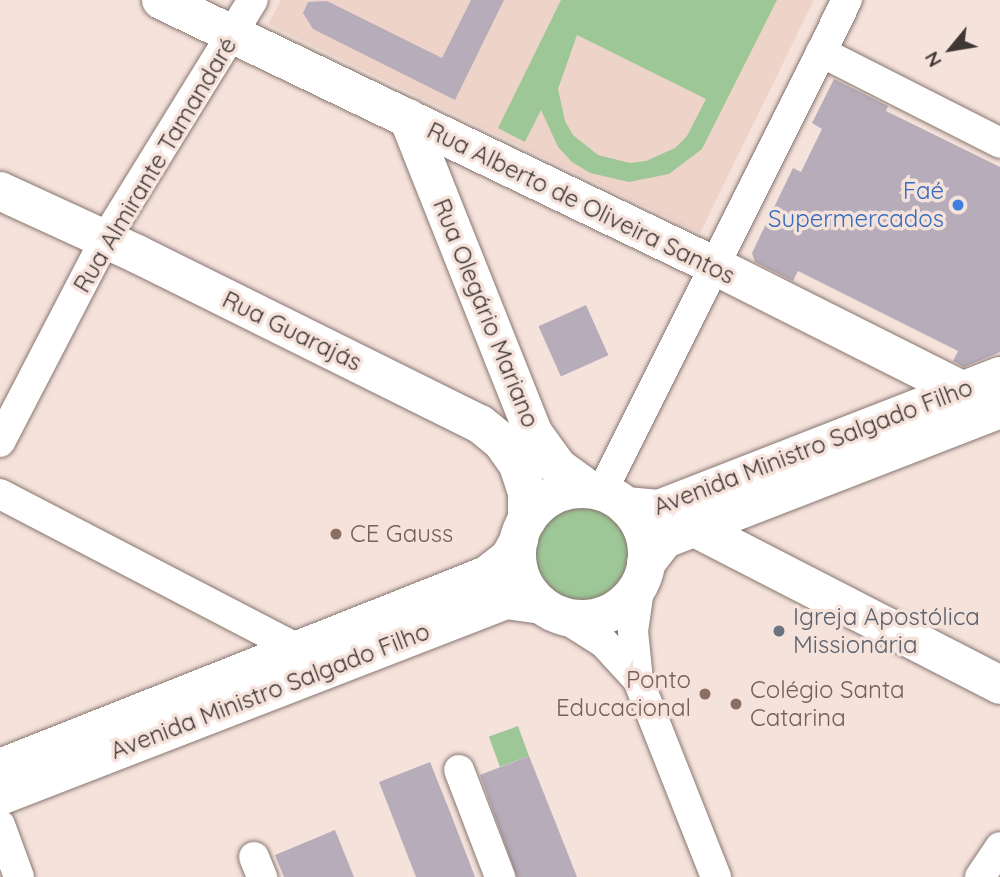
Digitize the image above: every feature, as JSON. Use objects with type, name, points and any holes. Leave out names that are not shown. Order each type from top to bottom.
[{"type":"main road","name":"Rua Alberto de Oliveira Santos","points":[[161,0],[715,266],[962,391],[1000,401]]},
{"type":"main road","name":"Rua Olegário Mariano","points":[[408,118],[544,452],[605,496]]},
{"type":"main road","name":"Rua Guarajás","points":[[0,191],[466,417],[496,435],[514,457],[525,483],[523,530]]},
{"type":"main road","points":[[466,417],[497,412],[515,386]]},
{"type":"main road","name":"Avenida Ministro Salgado Filho","points":[[605,496],[659,509],[962,391]]},
{"type":"main road","name":"Avenida Ministro Salgado Filho","points":[[643,573],[659,542],[1000,401]]},
{"type":"main road","points":[[557,494],[605,496],[643,532],[643,573],[611,612],[581,619],[551,610],[519,571],[523,530],[557,494]]},
{"type":"main road","points":[[695,528],[1000,685]]},
{"type":"main road","name":"Avenida Ministro Salgado Filho","points":[[0,796],[307,661],[487,575],[509,558],[523,530]]},
{"type":"main road","name":"Avenida Ministro Salgado Filho","points":[[0,768],[307,661],[506,600],[551,610]]},
{"type":"street","name":"Rua Almirante Tamandaré","points":[[0,442],[104,241],[234,36],[253,0]]},
{"type":"street","points":[[605,496],[847,0]]},
{"type":"street","points":[[821,52],[1000,143]]},
{"type":"street","points":[[0,494],[307,661]]},
{"type":"street","points":[[643,573],[633,631],[638,680],[716,877]]},
{"type":"street","points":[[551,610],[604,643],[638,680]]},
{"type":"street","points":[[458,770],[500,877]]},
{"type":"street","points":[[0,825],[19,877]]},
{"type":"street","points":[[980,877],[1000,847]]},
{"type":"shaded area","points":[[281,0],[814,0],[700,233],[268,24]]},
{"type":"green space","points":[[561,0],[777,0],[702,149],[669,174],[629,182],[590,173],[572,162],[558,147],[541,110],[525,142],[498,128]],"holes":[[[577,35],[706,99],[687,136],[675,148],[646,161],[630,163],[598,155],[573,135],[565,121],[558,89]]]},
{"type":"green space","points":[[583,500],[604,504],[621,516],[633,533],[637,554],[633,575],[621,592],[604,604],[583,608],[562,604],[545,592],[533,575],[529,554],[533,533],[545,516],[562,504]]},
{"type":"green space","points":[[518,726],[529,756],[500,767],[489,737]]},
{"type":"building","points":[[471,0],[504,0],[455,100],[313,29],[303,13],[308,2],[327,1],[442,58]]},
{"type":"building","points":[[834,79],[888,106],[886,111],[1000,167],[1000,352],[964,367],[953,361],[958,351],[798,271],[793,281],[755,262],[752,253],[793,168],[801,172],[822,129],[812,123]]},
{"type":"building","points":[[586,305],[608,355],[561,376],[538,326]]},
{"type":"building","points":[[529,756],[577,877],[517,877],[480,775]]},
{"type":"building","points":[[430,762],[475,877],[416,877],[379,782]]},
{"type":"building","points":[[335,830],[354,877],[284,877],[275,855]]},
{"type":"place","name":"Faé Supermercados","points":[[958,205]]},
{"type":"place","name":"CE Gauss","points":[[336,534]]},
{"type":"place","name":"Igreja Apostólica Missionária","points":[[779,631]]},
{"type":"place","name":"Ponto Educacional","points":[[705,694]]},
{"type":"place","name":"Colégio Santa Catarina","points":[[736,704]]}]
